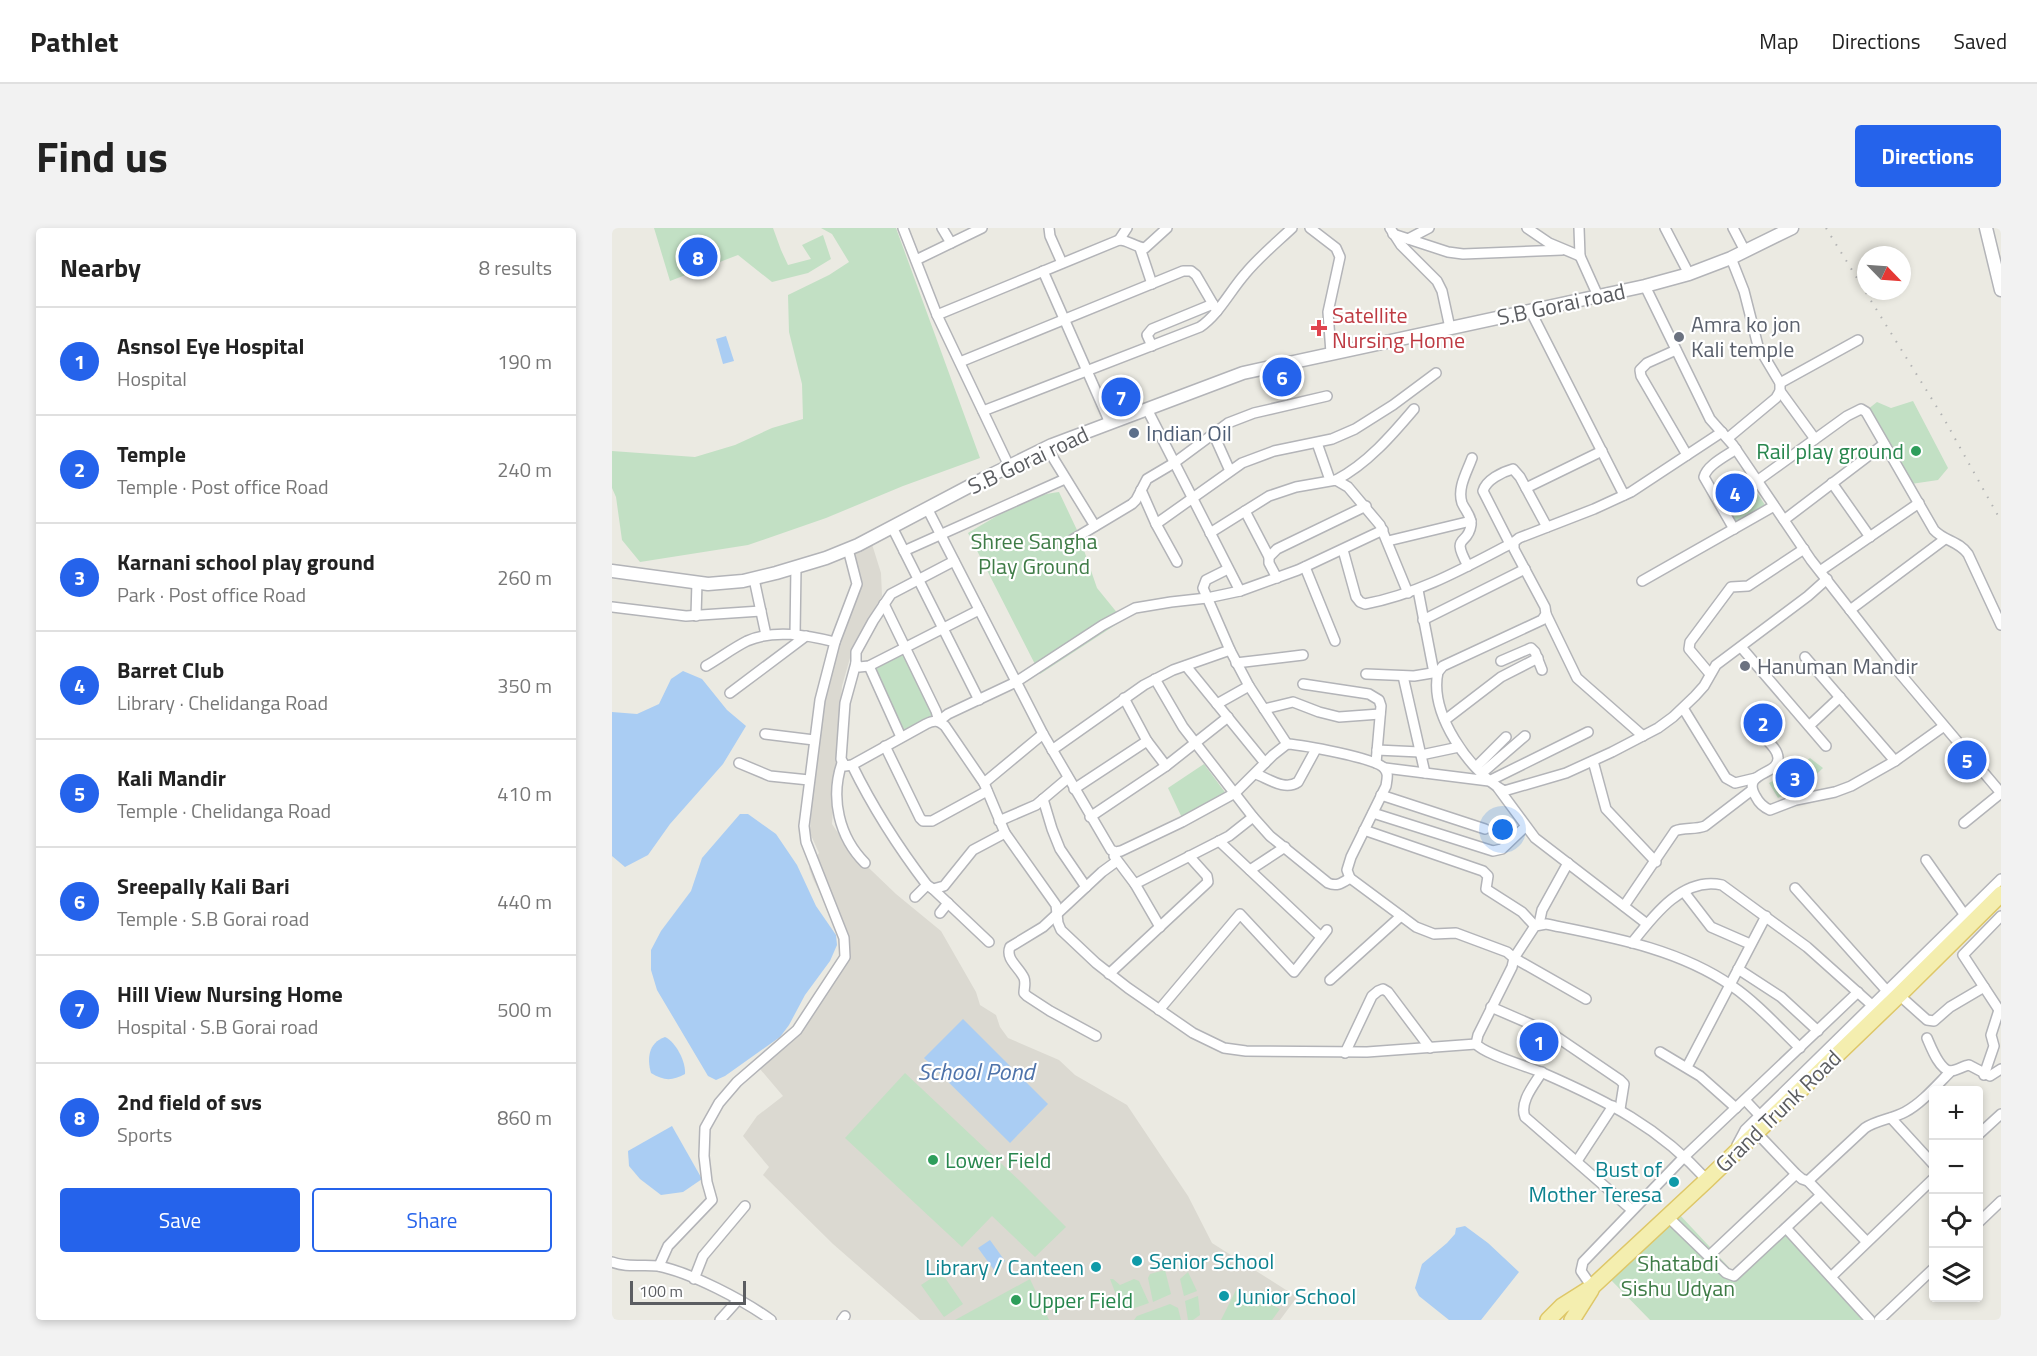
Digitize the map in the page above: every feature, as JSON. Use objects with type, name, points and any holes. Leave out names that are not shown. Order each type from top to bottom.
[{"type":"main road","name":"Grand Trunk Road","points":[[1548,1320],[1562,1306],[1592,1287],[1707,1180],[1893,993],[2001,894]]},
{"type":"main road","points":[[1572,1320],[1592,1287]]},
{"type":"street","points":[[903,228],[937,315],[1009,466]]},
{"type":"street","points":[[942,228],[951,243]]},
{"type":"street","points":[[916,260],[982,228]]},
{"type":"street","points":[[1049,228],[1050,236],[1062,263]]},
{"type":"street","points":[[1119,240],[1127,228]]},
{"type":"street","points":[[937,315],[1119,240],[1145,248],[1167,228]]},
{"type":"street","points":[[983,411],[1200,327],[1209,321],[1215,307],[1255,262],[1292,228]]},
{"type":"street","points":[[1408,239],[1429,228]]},
{"type":"street","points":[[1527,228],[1562,250],[1580,256]]},
{"type":"street","points":[[1579,228],[1580,256],[1598,296]]},
{"type":"street","points":[[1665,228],[1689,274]]},
{"type":"street","points":[[1733,228],[1745,251]]},
{"type":"street","name":"S.B Gorai road","points":[[612,571],[696,582],[724,583],[753,579],[796,567],[848,549],[1047,448],[1243,373],[1645,286],[1689,274],[1731,258],[1792,228]]},
{"type":"street","points":[[1986,228],[2000,283]]},
{"type":"street","points":[[1313,229],[1336,248],[1340,257],[1328,312],[1331,353]]},
{"type":"street","points":[[1391,231],[1448,252],[1463,254],[1562,250]]},
{"type":"street","points":[[1391,231],[1437,281],[1442,291],[1450,328]]},
{"type":"street","points":[[1140,248],[1152,284]]},
{"type":"street","points":[[1731,258],[1744,291],[1758,346],[1780,387],[1815,439]]},
{"type":"street","points":[[1043,271],[1110,423]]},
{"type":"street","points":[[960,363],[1183,271],[1191,271],[1196,275],[1215,307]]},
{"type":"street","points":[[1645,286],[1710,419],[1736,449],[1804,549],[1850,610],[2001,794],[1964,823]]},
{"type":"street","points":[[1152,346],[1147,335],[1152,329],[1215,307]]},
{"type":"street","points":[[1530,310],[1624,495]]},
{"type":"street","points":[[1343,550],[1356,597],[1360,602],[1371,603],[1436,583],[1519,538],[1624,495],[1687,455],[1725,435],[1776,398],[1780,387],[1858,340]]},
{"type":"street","points":[[1676,350],[1643,366],[1640,370],[1641,376],[1687,455]]},
{"type":"street","points":[[1156,524],[1242,463],[1262,455],[1332,439],[1373,419],[1436,373]]},
{"type":"street","points":[[1072,540],[1132,504],[1147,479],[1213,433],[1241,417],[1327,396]]},
{"type":"street","points":[[1147,409],[1240,591]]},
{"type":"street","points":[[1210,533],[1269,496],[1333,480],[1349,473],[1376,450],[1414,409]]},
{"type":"street","points":[[1757,481],[1847,416],[1861,410],[1866,412],[1934,530],[1960,545],[1968,554],[2001,626]]},
{"type":"street","points":[[1213,433],[1230,471]]},
{"type":"street","points":[[1317,443],[1333,480],[1348,487],[1366,506],[1383,530],[1413,591],[1423,620],[1436,672],[1437,689],[1446,720],[1459,747],[1493,784],[1525,826],[1545,846],[1647,924]]},
{"type":"street","points":[[1784,520],[1884,444]]},
{"type":"street","points":[[1047,448],[1095,526]]},
{"type":"street","points":[[1734,529],[1704,477],[1709,468],[1736,449]]},
{"type":"street","points":[[1526,488],[1602,451]]},
{"type":"street","points":[[1468,566],[1459,549],[1459,544],[1468,532],[1471,521],[1462,503],[1461,489],[1472,458]]},
{"type":"street","points":[[1547,527],[1520,477],[1513,469],[1484,486],[1484,495],[1545,607],[1546,614],[1577,678],[1643,736]]},
{"type":"street","points":[[904,551],[1065,479]]},
{"type":"street","points":[[1832,483],[1870,537]]},
{"type":"street","points":[[1142,490],[1156,524],[1177,562]]},
{"type":"street","points":[[1820,571],[1919,503]]},
{"type":"street","points":[[1269,557],[1276,549],[1366,506]]},
{"type":"street","points":[[1642,581],[1774,506]]},
{"type":"street","points":[[927,508],[1043,734],[1089,816],[1161,927]]},
{"type":"street","points":[[1245,511],[1269,557],[1269,563],[1277,578]]},
{"type":"street","points":[[1388,541],[1471,521]]},
{"type":"street","points":[[892,527],[979,700]]},
{"type":"street","points":[[866,863],[853,849],[838,813],[836,786],[847,764],[1016,682],[1125,613],[1151,604],[1207,598],[1240,591],[1305,567],[1383,530]]},
{"type":"street","points":[[1850,610],[1946,539]]},
{"type":"street","points":[[659,1266],[668,1246],[712,1200],[704,1156],[705,1128],[719,1103],[737,1082],[797,1030],[845,957],[844,938],[806,842],[804,817],[820,700],[835,642],[857,584],[848,549]]},
{"type":"street","points":[[1710,674],[1689,649],[1690,642],[1721,598],[1731,587],[1748,586],[1804,549]]},
{"type":"street","points":[[954,561],[891,594],[856,652],[856,663],[845,703],[841,759],[847,764],[889,834],[930,887],[989,942]]},
{"type":"street","points":[[795,635],[796,567]]},
{"type":"street","points":[[1305,567],[1335,641]]},
{"type":"street","points":[[1228,569],[1206,580],[1203,588],[1236,663],[1287,744]]},
{"type":"street","points":[[1423,620],[1525,569]]},
{"type":"street","points":[[753,579],[766,635]]},
{"type":"street","points":[[1111,850],[1121,851],[1182,822],[1235,793],[1287,744],[1381,765],[1493,784],[1504,791],[1566,772],[1643,736],[1673,717],[1704,686],[1716,666],[1808,597],[1827,579]]},
{"type":"street","points":[[696,582],[696,616]]},
{"type":"street","points":[[884,604],[906,646],[939,721],[945,726],[985,787],[1005,833],[1053,899],[1061,930],[1109,974],[1159,1010],[1200,1037],[1224,1048],[1246,1051],[1345,1053],[1476,1044],[1616,1107],[1657,1134],[1707,1180]]},
{"type":"street","points":[[612,607],[696,616],[761,611]]},
{"type":"street","points":[[856,663],[859,667],[869,666],[979,610]]},
{"type":"street","points":[[1366,674],[1403,676],[1436,672],[1443,666],[1542,620],[1546,614]]},
{"type":"street","points":[[706,666],[746,642],[766,635],[806,636],[835,642]]},
{"type":"street","points":[[730,693],[806,636]]},
{"type":"street","points":[[1492,644],[1507,673]]},
{"type":"street","points":[[1741,647],[1826,746]]},
{"type":"street","points":[[1500,661],[1528,648],[1533,650],[1542,670]]},
{"type":"street","points":[[1052,750],[1124,698],[1155,679],[1230,650]]},
{"type":"street","points":[[1236,663],[1303,655]]},
{"type":"street","points":[[1805,657],[1895,761]]},
{"type":"street","points":[[1446,720],[1507,673],[1538,658]]},
{"type":"street","points":[[869,666],[901,737]]},
{"type":"street","points":[[1186,666],[1265,763]]},
{"type":"street","points":[[1403,676],[1425,773]]},
{"type":"street","points":[[1155,679],[1194,743],[1270,836],[1328,883],[1339,884],[1350,878]]},
{"type":"street","points":[[1303,684],[1369,694],[1379,700],[1381,706],[1377,750],[1381,765],[1388,776],[1351,857],[1347,870],[1350,878],[1426,932],[1456,933],[1507,952],[1586,999]]},
{"type":"street","points":[[1217,704],[1249,686]]},
{"type":"street","points":[[1809,726],[1840,697]]},
{"type":"street","points":[[1124,698],[1147,741],[1166,766]]},
{"type":"street","points":[[1264,710],[1293,702],[1339,717],[1380,714]]},
{"type":"street","points":[[1683,708],[1726,778],[1735,783],[1756,778],[1775,767],[1778,761],[1776,751],[1762,735]]},
{"type":"street","points":[[1089,816],[1166,766],[1228,717]]},
{"type":"street","points":[[1756,778],[1752,783],[1752,790],[1763,807],[1770,810],[1776,809],[1796,800],[1843,789],[1868,778],[1944,726]]},
{"type":"street","points":[[1493,784],[1588,732]]},
{"type":"street","points":[[765,734],[813,741]]},
{"type":"street","points":[[885,746],[920,818],[923,821],[932,821],[985,787],[1043,734]]},
{"type":"street","points":[[1479,770],[1525,736]]},
{"type":"street","points":[[1479,770],[1506,737]]},
{"type":"street","points":[[1074,789],[1147,741]]},
{"type":"street","points":[[1377,750],[1420,754],[1459,747]]},
{"type":"street","points":[[1256,774],[1286,787],[1293,786],[1298,782],[1316,749]]},
{"type":"street","points":[[1593,761],[1606,809],[1656,862]]},
{"type":"street","points":[[739,763],[770,776],[809,780]]},
{"type":"street","points":[[999,821],[1029,809],[1068,778]]},
{"type":"street","points":[[1624,906],[1675,831],[1698,829],[1705,826],[1752,790]]},
{"type":"street","points":[[1381,795],[1485,830]]},
{"type":"street","points":[[1043,799],[1060,849],[1086,887]]},
{"type":"street","points":[[1373,813],[1493,851],[1502,849],[1525,826]]},
{"type":"street","points":[[1135,884],[1237,831],[1253,818]]},
{"type":"street","points":[[1364,830],[1483,871],[1488,876],[1486,889],[1522,912],[1537,925],[1588,931],[1632,943],[1686,962],[1731,985],[1760,1008],[1800,1048]]},
{"type":"street","points":[[915,897],[930,887],[940,889],[973,850],[1005,833]]},
{"type":"street","points":[[1159,1010],[1240,914],[1294,972],[1324,934],[1219,841]]},
{"type":"street","points":[[1250,870],[1285,847]]},
{"type":"street","points":[[1109,974],[1208,882],[1207,876],[1189,856]]},
{"type":"street","points":[[1926,860],[1964,914]]},
{"type":"street","points":[[1096,1036],[1026,996],[1025,981],[1008,956],[1010,947],[1043,927],[1117,861]]},
{"type":"street","points":[[1476,1044],[1478,1035],[1512,967],[1514,958],[1537,925],[1542,910],[1568,862]]},
{"type":"street","points":[[1732,1155],[1745,1130],[1873,1006],[1893,993],[1964,914],[2001,879]]},
{"type":"street","points":[[1632,943],[1668,902],[1684,892],[1713,882],[1722,885],[1807,947],[1873,1006]]},
{"type":"street","points":[[1795,888],[1893,993],[1927,1020],[1935,1021],[1950,1007],[1984,987]]},
{"type":"street","points":[[1684,892],[1711,927],[1750,944]]},
{"type":"street","points":[[940,913],[948,903]]},
{"type":"street","points":[[1330,980],[1401,916]]},
{"type":"street","points":[[1687,1067],[1766,916]]},
{"type":"street","points":[[1984,1074],[1994,1046],[1991,1035],[2000,1011],[1964,955],[2001,916]]},
{"type":"street","points":[[1738,969],[1781,997],[1818,1031]]},
{"type":"street","points":[[1345,1053],[1372,996],[1383,989],[1388,992],[1430,1048]]},
{"type":"street","points":[[1592,1287],[1581,1271],[1582,1262],[1684,1157],[1858,992]]},
{"type":"street","points":[[1491,1008],[1551,1033],[1624,1084],[1616,1107],[1577,1161]]},
{"type":"street","points":[[1927,1038],[1941,1065],[1951,1071]]},
{"type":"street","points":[[1660,1052],[1708,1082],[1736,1108]]},
{"type":"street","points":[[1808,1181],[1865,1128],[1914,1106],[1951,1071],[1969,1065],[1990,1076],[2001,1069]]},
{"type":"street","points":[[1542,1072],[1524,1103],[1522,1110],[1524,1117],[1632,1210]]},
{"type":"street","points":[[1744,1100],[1761,1117]]},
{"type":"street","points":[[1983,1131],[2001,1114]]},
{"type":"street","points":[[1891,1118],[1929,1160]]},
{"type":"street","points":[[1756,1132],[1866,1241]]},
{"type":"street","points":[[1709,1256],[1796,1174]]},
{"type":"street","points":[[1831,1277],[1929,1183]]},
{"type":"street","points":[[1667,1216],[1726,1273],[1734,1276],[1821,1196]]},
{"type":"street","points":[[1983,1218],[2001,1201]]},
{"type":"street","points":[[694,1279],[703,1256],[745,1206]]},
{"type":"street","points":[[1786,1228],[1870,1320]]},
{"type":"street","points":[[612,1262],[624,1265],[659,1266],[694,1279],[738,1300],[771,1320]]},
{"type":"street","points":[[1879,1320],[1929,1273]]},
{"type":"street","points":[[720,1320],[738,1300]]},
{"type":"shaded area","points":[[871,541],[881,573],[882,596],[854,644],[842,686],[832,824],[848,848],[896,894],[941,931],[976,992],[980,1005],[996,1015],[1000,1027],[1008,1038],[1059,1060],[1075,1075],[1127,1105],[1188,1196],[1212,1243],[1297,1297],[1280,1320],[920,1320],[833,1244],[763,1175],[769,1167],[743,1136],[757,1116],[783,1096],[760,1069],[801,1026],[846,945],[809,868],[819,853],[810,833],[813,779],[822,700],[843,625],[862,585],[850,551]]},
{"type":"green space","points":[[654,228],[773,228],[788,265],[811,259],[802,245],[823,235],[831,259],[808,273],[772,282],[738,255],[670,281]]},
{"type":"green space","points":[[821,228],[896,228],[980,458],[903,486],[826,518],[748,545],[640,562],[622,540],[616,497],[612,488],[612,451],[695,457],[735,445],[772,428],[803,419],[802,384],[789,332],[788,295],[829,275],[849,262],[832,234]]},
{"type":"green space","name":"Rail play ground","points":[[1913,401],[1948,468],[1938,480],[1911,484],[1867,410],[1877,402],[1891,408]]},
{"type":"green space","points":[[1753,487],[1767,508],[1737,527],[1726,506]]},
{"type":"green space","name":"Shree Sangha Play Ground","points":[[1059,492],[1077,530],[1097,588],[1123,620],[1040,674],[968,533],[1035,497]]},
{"type":"green space","points":[[900,649],[934,716],[903,733],[871,665]]},
{"type":"green space","points":[[1810,758],[1823,768],[1802,788],[1787,785],[1782,796],[1778,798],[1769,783]]},
{"type":"green space","points":[[1204,764],[1227,795],[1183,820],[1168,788]]},
{"type":"green space","name":"Lower Field","points":[[905,1073],[1066,1227],[1035,1257],[992,1216],[962,1247],[845,1138]]},
{"type":"green space","name":"Shatabdi Sishu Udyan","points":[[1678,1213],[1738,1277],[1783,1233],[1874,1320],[1650,1320],[1611,1280]]},
{"type":"green space","points":[[1165,1270],[1171,1294],[1153,1302],[1148,1278],[1150,1274]]},
{"type":"green space","points":[[941,1272],[963,1304],[944,1317],[921,1285]]},
{"type":"green space","points":[[1188,1272],[1197,1291],[1184,1296],[1180,1279]]},
{"type":"green space","name":"Upper Field","points":[[1030,1279],[1049,1320],[955,1320]]},
{"type":"green space","points":[[1110,1279],[1120,1285],[1134,1279],[1139,1281],[1149,1303],[1132,1309],[1125,1302],[1118,1300]]},
{"type":"green space","points":[[1237,1288],[1280,1309],[1272,1320],[1221,1320]]},
{"type":"green space","points":[[1198,1296],[1200,1315],[1193,1320],[1188,1320],[1185,1301]]},
{"type":"green space","points":[[1170,1304],[1178,1308],[1181,1320],[1134,1320],[1137,1316]]},
{"type":"water","points":[[726,336],[734,361],[723,364],[716,339]]},
{"type":"water","points":[[683,671],[702,679],[727,710],[746,726],[723,764],[670,824],[648,855],[625,867],[612,856],[612,712],[637,714],[659,704],[671,679]]},
{"type":"water","points":[[740,814],[748,814],[776,834],[797,865],[816,906],[836,935],[837,945],[830,961],[805,995],[780,1037],[716,1080],[708,1076],[657,990],[651,970],[651,950],[661,931],[691,891],[702,858]]},
{"type":"water","name":"School Pond","points":[[963,1019],[1048,1104],[1010,1143],[924,1058]]},
{"type":"water","points":[[665,1037],[676,1048],[685,1069],[685,1074],[672,1079],[656,1076],[651,1073],[650,1068],[649,1057],[652,1047]]},
{"type":"water","points":[[672,1126],[702,1179],[683,1192],[661,1195],[640,1179],[629,1166],[628,1151]]},
{"type":"water","points":[[1465,1226],[1488,1243],[1519,1272],[1481,1320],[1449,1320],[1419,1296],[1415,1288],[1422,1264],[1447,1243],[1455,1234],[1456,1228]]},
{"type":"water","points":[[990,1240],[1005,1261],[994,1270],[978,1248]]},
{"type":"railway","points":[[1826,228],[1943,417],[2001,521]]},
{"type":"place","name":"2nd field of svs","points":[[698,257]]},
{"type":"place","name":"Satellite Nursing Home","points":[[1319,328]]},
{"type":"place","name":"Amra ko jon Kali temple","points":[[1679,337]]},
{"type":"place","name":"Sreepally Kali Bari","points":[[1282,377]]},
{"type":"place","name":"Hill View Nursing Home","points":[[1121,397]]},
{"type":"place","name":"Indian Oil","points":[[1134,433]]},
{"type":"place","name":"Rail play ground","points":[[1916,451]]},
{"type":"place","name":"Barret Club","points":[[1735,493]]},
{"type":"place","name":"Hanuman Mandir","points":[[1745,666]]},
{"type":"place","name":"Temple","points":[[1763,723]]},
{"type":"place","name":"Kali Mandir","points":[[1967,760]]},
{"type":"place","name":"Karnani school play ground","points":[[1795,778]]},
{"type":"place","name":"Asnsol Eye Hospital","points":[[1539,1042]]},
{"type":"place","name":"Lower Field","points":[[933,1160]]},
{"type":"place","name":"Bust of Mother Teresa","points":[[1674,1182]]},
{"type":"place","name":"Senior School","points":[[1137,1261]]},
{"type":"place","name":"Library / Canteen","points":[[1096,1267]]},
{"type":"place","name":"Junior School","points":[[1224,1296]]},
{"type":"place","name":"Upper Field","points":[[1016,1300]]}]
